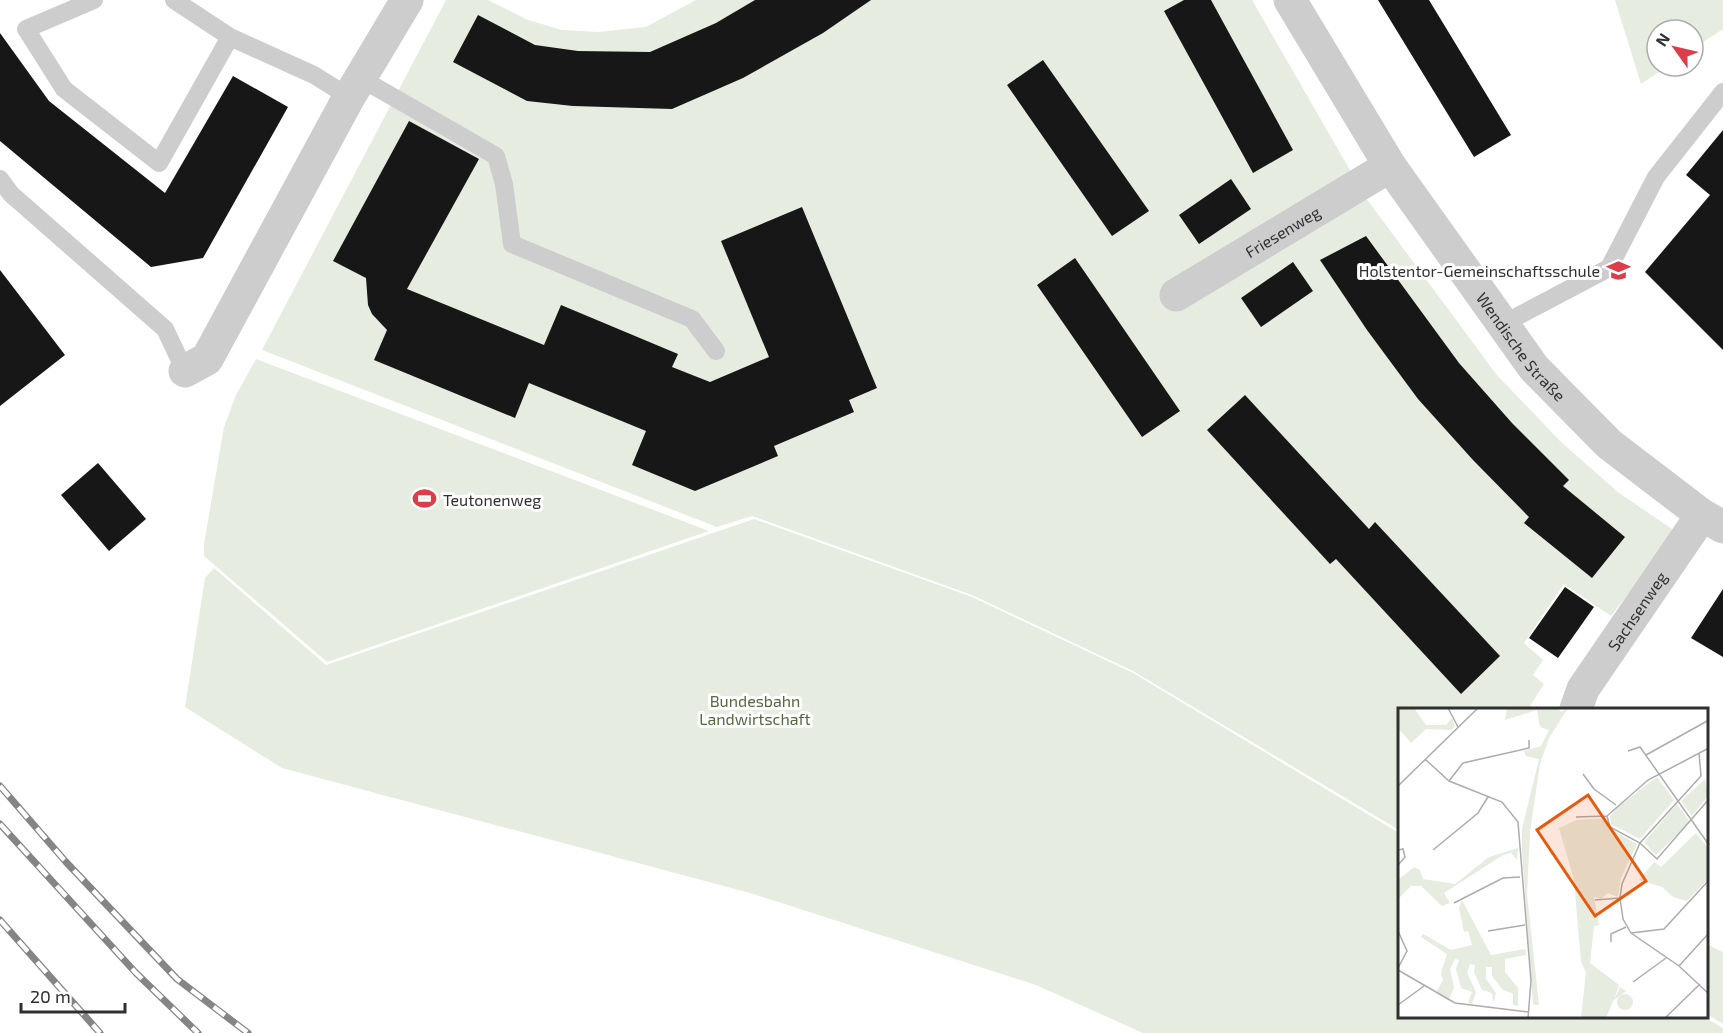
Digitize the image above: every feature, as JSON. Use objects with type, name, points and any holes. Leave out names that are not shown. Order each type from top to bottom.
[{"type":"street","points":[[185,371],[207,359],[354,87],[407,0]]},
{"type":"street","name":"Wendische Straße","points":[[1290,0],[1390,166],[1534,368],[1609,444],[1713,521]]},
{"type":"street","name":"Friesenweg","points":[[1176,295],[1390,166]]},
{"type":"street","name":"Sachsenweg","points":[[1575,708],[1583,689],[1713,521]]},
{"type":"lane","points":[[94,0],[26,29],[64,89],[159,163],[230,37]]},
{"type":"lane","points":[[174,0],[230,37],[314,75],[354,87],[496,156],[504,184],[512,244],[692,319],[716,351]]},
{"type":"lane","points":[[1503,324],[1609,268],[1656,177],[1723,92]]},
{"type":"lane","points":[[0,179],[11,194],[165,329],[185,371]]},
{"type":"green space","points":[[446,0],[488,0],[528,20],[562,30],[598,32],[646,27],[696,0],[1252,0],[1366,198],[1496,374],[1561,442],[1619,493],[1672,529],[1670,539],[1611,616],[1564,584],[1524,643],[1543,660],[1533,675],[1544,684],[1530,706],[1533,708],[1398,708],[1398,829],[1133,671],[972,595],[752,516],[717,527],[262,350]]},
{"type":"green space","points":[[1615,0],[1723,0],[1723,29],[1705,41],[1705,18],[1645,18],[1645,78],[1650,78],[1641,84]]},
{"type":"green space","points":[[256,359],[709,531],[327,662],[204,556],[204,544],[224,427],[236,395]]},
{"type":"green space","name":"Bundesbahn Landwirtschaft","points":[[754,519],[972,597],[1133,673],[1398,832],[1398,1018],[1706,1018],[1723,1028],[1723,1033],[1143,1033],[1036,985],[750,893],[282,768],[185,707],[205,578],[214,568],[326,665]]},
{"type":"green space","points":[[1708,945],[1723,952],[1723,1024],[1708,1015]]},
{"type":"building","points":[[755,0],[871,0],[823,33],[743,78],[672,109],[573,106],[527,101],[453,62],[478,15],[535,45],[578,51],[650,52],[716,23]]},
{"type":"building","points":[[1184,0],[1211,0],[1293,150],[1253,173],[1164,11]]},
{"type":"building","points":[[1378,0],[1429,0],[1511,135],[1474,157]]},
{"type":"building","points":[[0,33],[49,101],[165,193],[233,76],[288,107],[203,258],[151,267],[0,141]]},
{"type":"building","points":[[1043,60],[1149,211],[1112,236],[1007,85]]},
{"type":"building","points":[[409,121],[479,159],[407,289],[544,345],[561,305],[678,354],[672,367],[710,382],[769,357],[721,241],[802,207],[877,388],[849,400],[854,412],[774,446],[778,456],[695,491],[632,465],[646,431],[529,383],[515,418],[374,360],[387,330],[372,314],[368,305],[366,278],[333,261]]},
{"type":"building","name":"Holstentor-Gemeinschaftsschule","points":[[1723,130],[1723,350],[1645,272],[1710,195],[1686,175]]},
{"type":"building","points":[[1231,179],[1251,209],[1199,244],[1179,215]]},
{"type":"building","points":[[1366,236],[1459,363],[1512,423],[1569,480],[1563,486],[1625,537],[1592,578],[1524,523],[1529,517],[1418,399],[1367,330],[1320,260]]},
{"type":"building","points":[[1075,258],[1180,411],[1142,437],[1037,285]]},
{"type":"building","points":[[1293,262],[1313,291],[1261,327],[1241,298]]},
{"type":"building","points":[[0,270],[65,355],[0,406]]},
{"type":"building","points":[[1245,395],[1369,529],[1375,522],[1500,656],[1461,694],[1336,559],[1330,564],[1207,430]]},
{"type":"building","points":[[98,463],[146,519],[109,551],[61,495]]},
{"type":"building","points":[[1565,587],[1594,607],[1558,658],[1529,638]]},
{"type":"building","points":[[1723,589],[1723,657],[1691,638]]},
{"type":"railway","points":[[0,786],[66,862],[177,979],[248,1033]]},
{"type":"railway","points":[[0,824],[136,973],[198,1033]]},
{"type":"railway","points":[[0,920],[100,1033]]},
{"type":"place","name":"Holstentor-Gemeinschaftsschule","points":[[1618,270]]},
{"type":"place","name":"Teutonenweg","points":[[425,499]]}]
